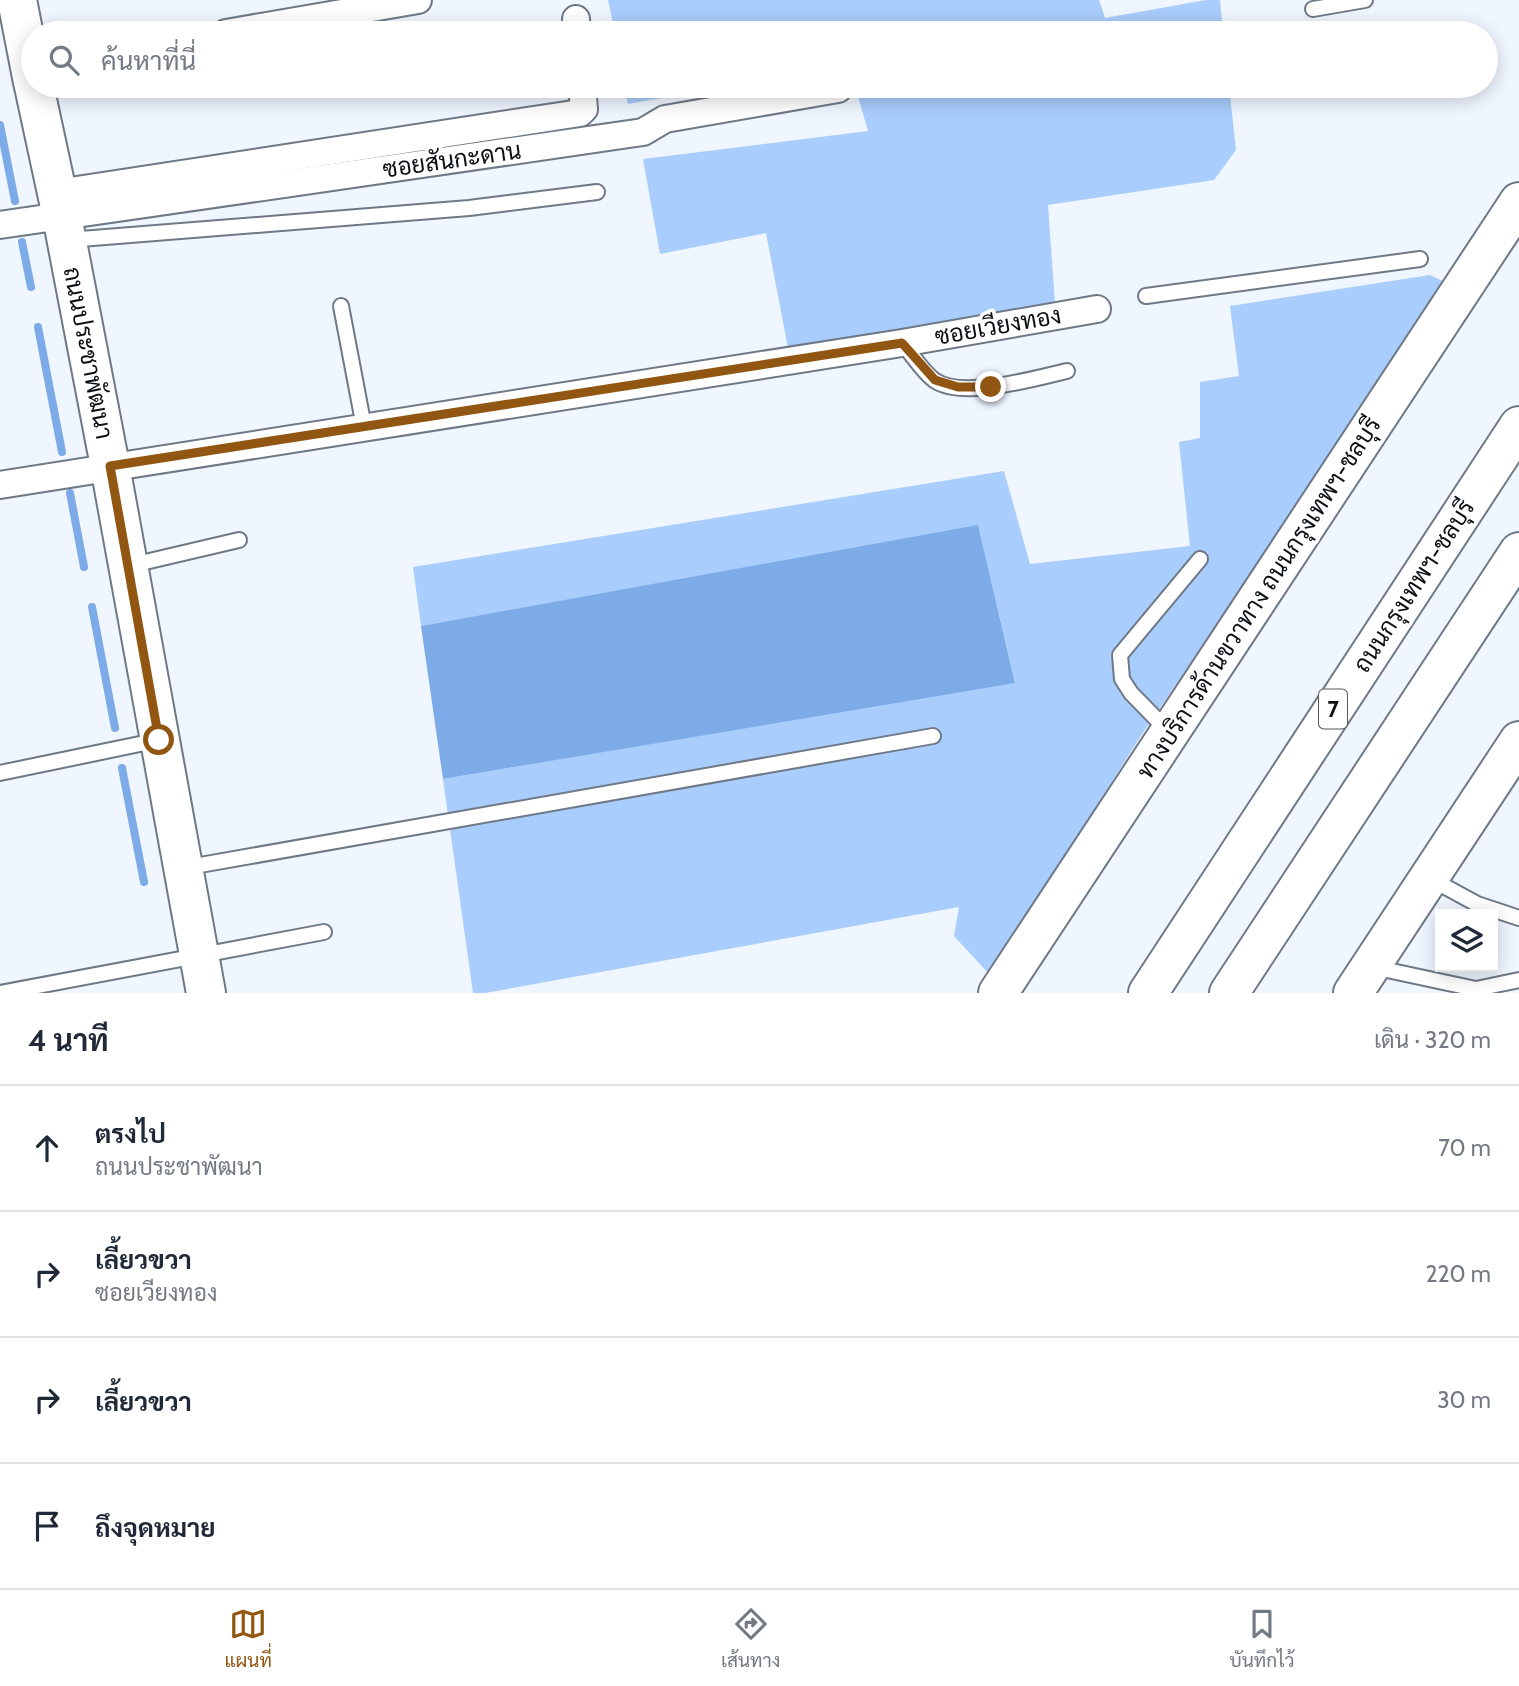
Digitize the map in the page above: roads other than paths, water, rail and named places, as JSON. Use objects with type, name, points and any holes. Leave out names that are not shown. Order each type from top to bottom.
[{"type":"main road","name":"ถนนประชาพัฒนา","points":[[17,0],[21,21]]},
{"type":"main road","name":"ถนนประชาพัฒนา","points":[[38,98],[110,466],[206,993]]},
{"type":"main road","name":"ทางบริการด้านขวาทาง ถนนกรุงเทพฯ-ชลบุรี","points":[[998,993],[1519,202]]},
{"type":"main road","name":"ถนนกรุงเทพฯ-ชลบุรี","points":[[1148,993],[1519,426]]},
{"type":"main road","points":[[1229,993],[1519,552]]},
{"type":"main road","points":[[1362,980],[1519,741]]},
{"type":"street","points":[[296,21],[418,0]]},
{"type":"street","points":[[0,225],[62,216],[580,113],[584,109],[583,98]]},
{"type":"street","name":"ซอยสันกะดาน","points":[[62,216],[643,132],[665,120],[788,98]]},
{"type":"street","name":"ซอยเวียงทอง","points":[[0,485],[902,343],[1097,309]]},
{"type":"lane","points":[[1313,9],[1365,0]]},
{"type":"lane","points":[[62,216],[468,208],[597,192]]},
{"type":"lane","points":[[1146,296],[1420,259]]},
{"type":"lane","points":[[341,306],[364,427]]},
{"type":"lane","points":[[902,343],[935,380],[958,387],[991,387],[1067,371]]},
{"type":"lane","points":[[127,566],[239,540]]},
{"type":"lane","points":[[1170,733],[1131,693],[1122,679],[1120,655],[1200,559]]},
{"type":"lane","points":[[183,868],[933,737]]},
{"type":"lane","points":[[0,773],[159,740]]},
{"type":"lane","points":[[1428,878],[1477,904],[1519,918]]},
{"type":"lane","points":[[0,993],[324,932]]},
{"type":"lane","points":[[1362,980],[1476,989],[1519,980]]},
{"type":"waterway","points":[[0,125],[15,201]]},
{"type":"waterway","points":[[22,242],[31,287]]},
{"type":"waterway","points":[[38,327],[62,452]]},
{"type":"waterway","points":[[70,493],[84,567]]},
{"type":"waterway","points":[[92,607],[115,728]]},
{"type":"waterway","points":[[122,768],[144,882]]}]
